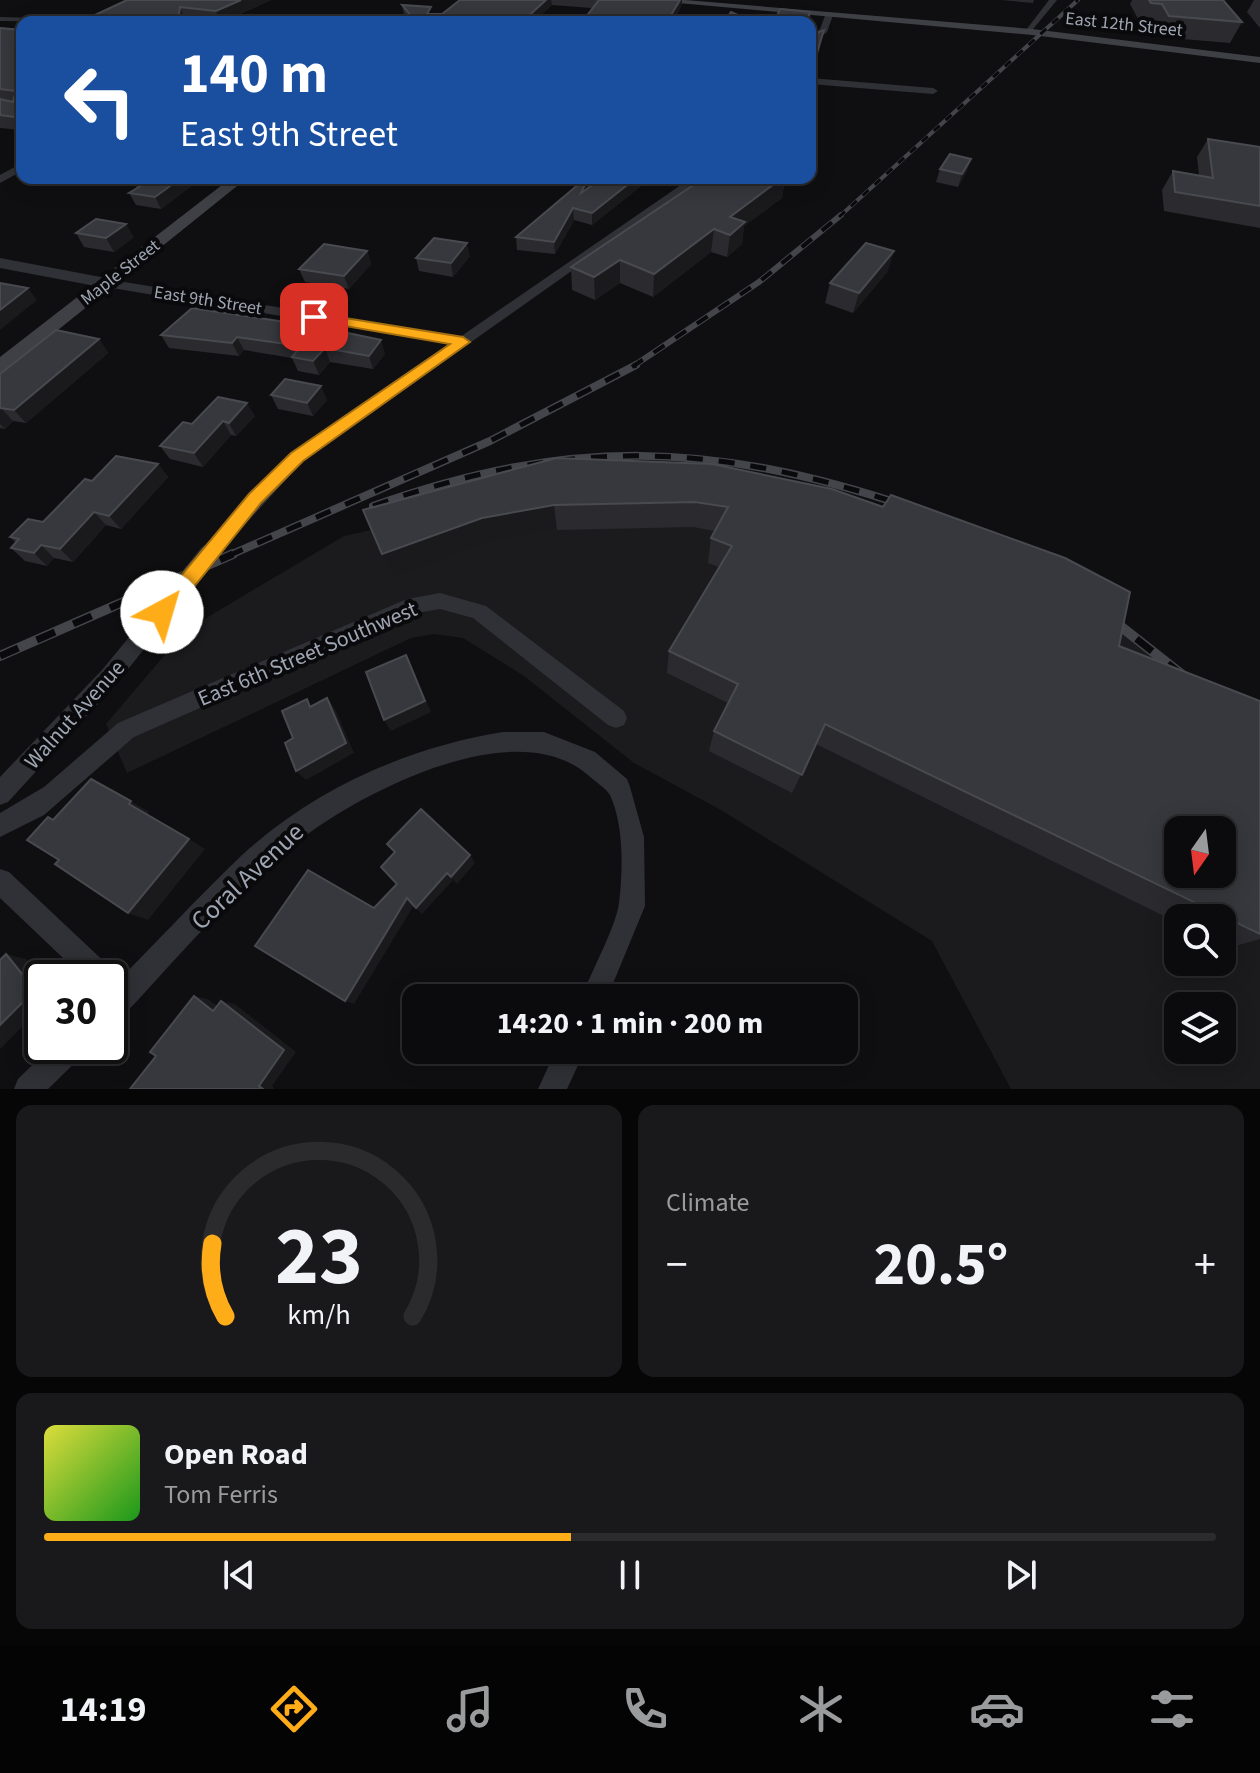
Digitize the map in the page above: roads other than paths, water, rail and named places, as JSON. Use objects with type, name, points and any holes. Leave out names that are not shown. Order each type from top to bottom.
[{"type":"main road","name":"East 12th Street","points":[[650,0],[703,2],[1026,32],[1205,50],[1260,60]]},
{"type":"main road","name":"Maple Street","points":[[0,367],[232,184]]},
{"type":"street","points":[[1026,32],[1053,0]]},
{"type":"street","points":[[816,37],[824,30],[829,15]]},
{"type":"street","points":[[816,81],[933,91]]},
{"type":"street","name":"Walnut Avenue","points":[[0,794],[79,711],[225,535],[297,457],[689,184]]},
{"type":"street","name":"East 9th Street","points":[[0,263],[463,342]]},
{"type":"street","name":"East 6th Street Southwest","points":[[0,825],[24,817],[50,799],[99,748],[126,730],[414,605],[440,601],[479,612],[616,718]]},
{"type":"street","name":"Coral Avenue","points":[[128,983],[252,863],[310,818],[365,785],[461,749],[503,742],[544,742],[587,760],[619,787],[632,837],[632,906],[600,984]]},
{"type":"street","points":[[0,881],[84,960]]},
{"type":"street","points":[[28,1089],[54,1064]]},
{"type":"street","points":[[552,1089],[564,1064]]},
{"type":"railway","points":[[839,217],[1078,0]]},
{"type":"railway","points":[[632,367],[759,282],[841,215]]},
{"type":"railway","points":[[228,556],[490,441],[636,365]]},
{"type":"railway","points":[[373,506],[511,468],[577,459],[641,456],[705,459],[770,469],[838,485],[909,507]]},
{"type":"railway","points":[[0,656],[233,554]]},
{"type":"railway","points":[[1105,614],[1190,681]]}]
